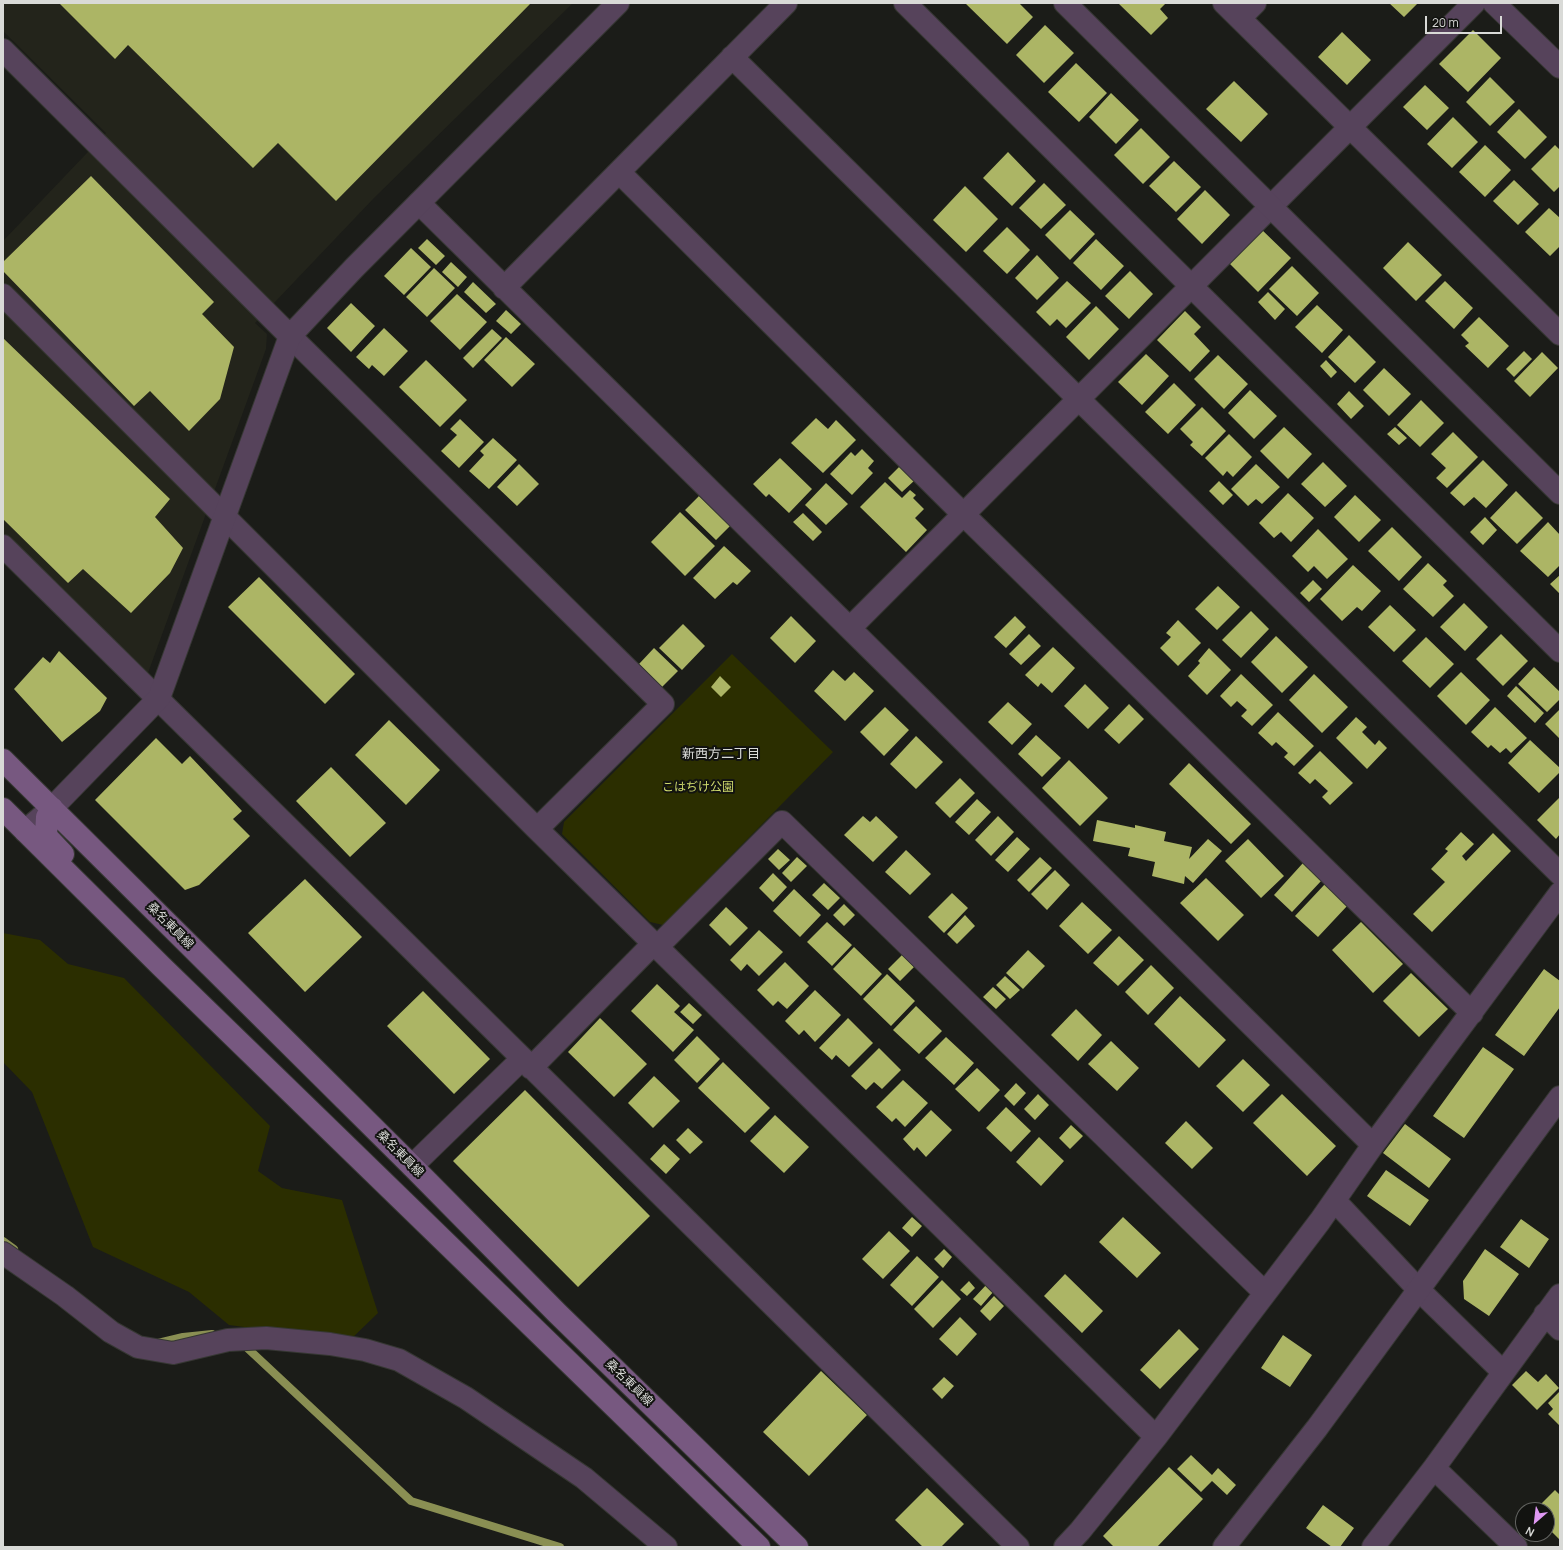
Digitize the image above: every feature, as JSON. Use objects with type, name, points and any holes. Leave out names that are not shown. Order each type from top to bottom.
[{"type":"main road","name":"桑名東員線","points":[[3,760],[412,1166],[557,1313],[796,1546]]},
{"type":"main road","points":[[52,808],[47,818],[46,836],[138,928],[161,966]]},
{"type":"main road","points":[[3,809],[161,966],[759,1547]]},
{"type":"street","points":[[25,831],[52,808],[159,698],[226,517],[290,336],[354,268],[618,3]]},
{"type":"street","points":[[504,288],[786,3]]},
{"type":"street","points":[[905,3],[1560,651]]},
{"type":"street","points":[[1065,3],[1560,493]]},
{"type":"street","points":[[1224,3],[1248,11],[1350,128],[1560,334]]},
{"type":"street","points":[[850,628],[1192,288],[1474,3]]},
{"type":"street","points":[[1494,3],[1560,67]]},
{"type":"street","points":[[3,50],[663,704],[537,829]]},
{"type":"street","points":[[732,57],[1078,401],[1560,874]]},
{"type":"street","points":[[620,172],[964,515],[1472,1013]]},
{"type":"street","points":[[419,203],[1373,1145]]},
{"type":"street","points":[[3,295],[537,829],[1156,1437]]},
{"type":"street","points":[[3,546],[159,698],[526,1063],[1018,1547]]},
{"type":"street","points":[[412,1166],[656,945],[782,822],[1265,1293]]},
{"type":"street","points":[[1065,1547],[1080,1531],[1156,1437],[1335,1201],[1373,1145],[1560,893]]},
{"type":"street","points":[[1224,1547],[1317,1428],[1560,1097]]},
{"type":"street","points":[[1335,1201],[1418,1289],[1503,1372]]},
{"type":"street","points":[[3,1253],[65,1296],[111,1332],[138,1347],[173,1353],[228,1340],[266,1338],[330,1344],[365,1350],[399,1360],[466,1398],[584,1478],[666,1547]]},
{"type":"street","points":[[1373,1547],[1434,1468],[1503,1372],[1553,1322],[1560,1295]]},
{"type":"street","points":[[1434,1468],[1516,1547]]},
{"type":"shaded area","points":[[3,3],[573,3],[374,198],[255,323],[267,334],[266,349],[148,673],[3,533],[3,241],[106,133],[3,31]]},
{"type":"green space","name":"こはぢけ公園","points":[[732,654],[833,752],[663,925],[650,922],[562,834],[564,822]]},
{"type":"green space","points":[[3,933],[40,940],[68,964],[124,978],[270,1126],[258,1171],[282,1188],[342,1200],[378,1313],[349,1341],[229,1325],[189,1292],[93,1247],[32,1092],[3,1062]]},
{"type":"building","points":[[59,3],[531,3],[336,201],[278,143],[253,168],[128,45],[115,59]]},
{"type":"building","points":[[965,3],[1019,3],[1033,17],[1007,44]]},
{"type":"building","points":[[1118,3],[1166,3],[1160,9],[1168,18],[1151,35]]},
{"type":"building","points":[[1389,3],[1418,3],[1404,17]]},
{"type":"building","points":[[1045,25],[1074,53],[1044,83],[1016,55]]},
{"type":"building","points":[[1473,30],[1501,58],[1468,92],[1439,64]]},
{"type":"building","points":[[1342,32],[1371,60],[1347,85],[1318,57]]},
{"type":"building","points":[[1076,63],[1107,93],[1079,122],[1048,92]]},
{"type":"building","points":[[1490,77],[1515,102],[1490,126],[1466,102]]},
{"type":"building","points":[[1234,81],[1268,114],[1241,142],[1206,109]]},
{"type":"building","points":[[1425,85],[1449,108],[1427,130],[1403,107]]},
{"type":"building","points":[[1111,93],[1139,120],[1116,144],[1089,117]]},
{"type":"building","points":[[1519,109],[1547,137],[1525,159],[1497,132]]},
{"type":"building","points":[[1453,117],[1478,142],[1452,168],[1427,144]]},
{"type":"building","points":[[1141,128],[1170,157],[1143,184],[1114,155]]},
{"type":"building","points":[[1485,145],[1511,170],[1485,197],[1459,172]]},
{"type":"building","points":[[1555,145],[1560,150],[1560,186],[1554,192],[1531,169]]},
{"type":"building","points":[[1008,152],[1036,181],[1012,206],[983,178]]},
{"type":"building","points":[[1174,161],[1201,187],[1176,212],[1149,186]]},
{"type":"building","points":[[91,176],[214,302],[202,314],[234,347],[220,399],[189,431],[150,391],[134,406],[3,271],[3,262]]},
{"type":"building","points":[[1514,180],[1539,204],[1518,225],[1493,201]]},
{"type":"building","points":[[1044,183],[1066,205],[1041,229],[1019,208]]},
{"type":"building","points":[[965,186],[998,219],[966,252],[933,220]]},
{"type":"building","points":[[1205,190],[1230,215],[1202,244],[1177,219]]},
{"type":"building","points":[[1549,208],[1560,218],[1560,246],[1550,256],[1525,232]]},
{"type":"building","points":[[1070,210],[1095,234],[1070,260],[1045,235]]},
{"type":"building","points":[[1007,227],[1030,250],[1007,274],[983,251]]},
{"type":"building","points":[[1260,228],[1291,258],[1258,292],[1228,262]]},
{"type":"building","points":[[427,239],[445,256],[436,265],[418,248]]},
{"type":"building","points":[[1096,239],[1124,266],[1101,290],[1073,263]]},
{"type":"building","points":[[1408,242],[1442,275],[1416,301],[1383,268]]},
{"type":"building","points":[[411,248],[431,267],[404,295],[384,276]]},
{"type":"building","points":[[1037,255],[1059,278],[1037,300],[1015,278]]},
{"type":"building","points":[[451,262],[467,277],[458,287],[442,272]]},
{"type":"building","points":[[1292,266],[1319,293],[1297,316],[1269,289]]},
{"type":"building","points":[[434,268],[455,288],[427,317],[406,297]]},
{"type":"building","points":[[1130,271],[1153,294],[1129,319],[1105,296]]},
{"type":"building","points":[[1067,281],[1091,303],[1066,328],[1057,319],[1050,326],[1036,312]]},
{"type":"building","points":[[1445,281],[1473,308],[1454,329],[1425,301]]},
{"type":"building","points":[[473,282],[496,304],[486,313],[464,292]]},
{"type":"building","points":[[1268,292],[1285,309],[1275,320],[1258,302]]},
{"type":"building","points":[[457,294],[487,322],[460,350],[430,321]]},
{"type":"building","points":[[351,303],[375,326],[351,352],[327,328]]},
{"type":"building","points":[[1317,305],[1343,330],[1322,353],[1295,327]]},
{"type":"building","points":[[1096,306],[1119,329],[1089,360],[1066,337]]},
{"type":"building","points":[[506,310],[521,324],[511,334],[496,321]]},
{"type":"building","points":[[1185,311],[1201,327],[1194,334],[1210,351],[1190,372],[1157,340]]},
{"type":"building","points":[[1479,317],[1509,346],[1488,368],[1465,346],[1469,343],[1461,335]]},
{"type":"building","points":[[384,328],[408,351],[384,376],[372,365],[369,369],[356,357]]},
{"type":"building","points":[[492,329],[502,338],[473,368],[463,358]]},
{"type":"building","points":[[1349,335],[1376,362],[1355,383],[1328,357]]},
{"type":"building","points":[[506,337],[535,364],[512,387],[484,360]]},
{"type":"building","points":[[3,338],[170,499],[155,517],[183,548],[170,573],[131,613],[83,569],[68,583],[3,519]]},
{"type":"building","points":[[1524,351],[1532,359],[1514,377],[1506,369]]},
{"type":"building","points":[[1542,352],[1558,368],[1530,397],[1514,381]]},
{"type":"building","points":[[1146,354],[1169,376],[1142,405],[1118,382]]},
{"type":"building","points":[[1218,355],[1248,384],[1224,409],[1194,379]]},
{"type":"building","points":[[426,360],[467,400],[440,427],[399,387]]},
{"type":"building","points":[[1326,360],[1337,372],[1331,378],[1320,366]]},
{"type":"building","points":[[1384,368],[1411,394],[1389,416],[1363,390]]},
{"type":"building","points":[[1174,383],[1196,405],[1168,434],[1145,412]]},
{"type":"building","points":[[1250,390],[1277,416],[1254,439],[1228,413]]},
{"type":"building","points":[[1349,391],[1364,406],[1351,419],[1337,404]]},
{"type":"building","points":[[1421,400],[1444,423],[1420,447],[1397,425]]},
{"type":"building","points":[[1202,407],[1226,431],[1202,456],[1190,445],[1193,442],[1180,429]]},
{"type":"building","points":[[816,418],[828,429],[836,420],[856,440],[823,473],[791,443]]},
{"type":"building","points":[[460,419],[484,442],[459,468],[441,451],[457,435],[450,429]]},
{"type":"building","points":[[1284,427],[1312,454],[1288,479],[1260,451]]},
{"type":"building","points":[[1395,427],[1407,438],[1399,445],[1387,434]]},
{"type":"building","points":[[1453,432],[1478,457],[1447,488],[1436,478],[1446,468],[1431,454]]},
{"type":"building","points":[[1229,434],[1252,457],[1233,477],[1227,471],[1223,476],[1205,458]]},
{"type":"building","points":[[493,438],[517,460],[489,489],[469,471],[484,455],[480,451]]},
{"type":"building","points":[[862,449],[874,461],[868,468],[873,473],[852,495],[830,474],[851,452],[855,456]]},
{"type":"building","points":[[780,458],[812,489],[789,513],[769,494],[766,497],[753,484]]},
{"type":"building","points":[[1483,460],[1508,485],[1486,508],[1474,497],[1464,506],[1450,493]]},
{"type":"building","points":[[1323,462],[1347,486],[1325,507],[1301,484]]},
{"type":"building","points":[[519,464],[539,484],[517,506],[497,487]]},
{"type":"building","points":[[1256,464],[1280,487],[1262,504],[1256,499],[1248,506],[1231,489]]},
{"type":"building","points":[[900,466],[915,480],[902,492],[888,478]]},
{"type":"building","points":[[1219,481],[1233,495],[1223,505],[1209,491]]},
{"type":"building","points":[[885,482],[902,498],[910,490],[916,495],[913,498],[924,509],[915,518],[927,530],[906,552],[860,507]]},
{"type":"building","points":[[826,483],[848,504],[826,525],[805,505]]},
{"type":"building","points":[[1516,491],[1543,518],[1517,544],[1490,518]]},
{"type":"building","points":[[1288,493],[1314,518],[1291,542],[1281,532],[1274,538],[1259,523]]},
{"type":"building","points":[[1355,495],[1381,520],[1359,542],[1334,517]]},
{"type":"building","points":[[699,496],[730,526],[716,540],[685,510]]},
{"type":"building","points":[[680,512],[715,546],[685,576],[651,542]]},
{"type":"building","points":[[803,513],[822,532],[813,541],[793,522]]},
{"type":"building","points":[[1485,517],[1497,530],[1483,545],[1470,532]]},
{"type":"building","points":[[1548,522],[1560,535],[1560,565],[1548,577],[1520,551]]},
{"type":"building","points":[[1392,527],[1422,557],[1399,581],[1368,551]]},
{"type":"building","points":[[1318,529],[1348,559],[1327,579],[1314,566],[1308,572],[1292,556]]},
{"type":"building","points":[[724,546],[751,571],[737,585],[733,582],[715,599],[693,578]]},
{"type":"building","points":[[1428,563],[1447,581],[1443,585],[1454,596],[1433,617],[1403,589]]},
{"type":"building","points":[[1353,565],[1381,591],[1362,611],[1357,607],[1342,621],[1320,599]]},
{"type":"building","points":[[1560,575],[1560,594],[1550,584]]},
{"type":"building","points":[[259,577],[355,674],[325,704],[228,607]]},
{"type":"building","points":[[1313,580],[1322,589],[1309,602],[1300,593]]},
{"type":"building","points":[[1218,586],[1240,607],[1217,630],[1195,609]]},
{"type":"building","points":[[1464,603],[1488,627],[1465,651],[1440,627]]},
{"type":"building","points":[[1390,605],[1416,630],[1394,652],[1368,627]]},
{"type":"building","points":[[1251,611],[1269,629],[1241,658],[1222,640]]},
{"type":"building","points":[[791,616],[816,641],[795,663],[770,638]]},
{"type":"building","points":[[1015,616],[1026,627],[1006,648],[994,637]]},
{"type":"building","points":[[1178,620],[1201,643],[1178,666],[1160,648],[1171,637],[1166,633]]},
{"type":"building","points":[[683,624],[705,646],[682,670],[659,648]]},
{"type":"building","points":[[1029,634],[1041,646],[1021,665],[1009,654]]},
{"type":"building","points":[[1501,634],[1528,661],[1503,686],[1476,659]]},
{"type":"building","points":[[1276,636],[1308,667],[1282,693],[1251,662]]},
{"type":"building","points":[[1426,637],[1454,664],[1430,688],[1402,661]]},
{"type":"building","points":[[1053,647],[1075,668],[1052,693],[1041,683],[1038,687],[1025,675]]},
{"type":"building","points":[[654,648],[678,671],[662,687],[639,664]]},
{"type":"building","points":[[1209,648],[1231,670],[1207,695],[1188,676],[1200,663],[1198,661]]},
{"type":"building","points":[[59,651],[107,698],[100,711],[62,742],[14,689],[43,657],[50,663]]},
{"type":"building","points":[[1534,667],[1560,692],[1560,699],[1547,712],[1518,684]]},
{"type":"building","points":[[833,670],[845,681],[854,672],[874,691],[845,721],[814,691]]},
{"type":"building","points":[[1461,672],[1490,700],[1466,725],[1437,696]]},
{"type":"building","points":[[1241,674],[1273,705],[1252,726],[1241,716],[1247,710],[1237,701],[1231,707],[1220,696]]},
{"type":"building","points":[[1314,674],[1348,707],[1322,733],[1289,700]]},
{"type":"building","points":[[720,676],[731,687],[721,697],[711,687]]},
{"type":"building","points":[[1085,684],[1109,708],[1088,729],[1064,706]]},
{"type":"building","points":[[1516,686],[1544,713],[1535,723],[1507,696]]},
{"type":"building","points":[[1008,702],[1032,724],[1012,745],[988,722]]},
{"type":"building","points":[[1129,704],[1144,719],[1119,744],[1104,730]]},
{"type":"building","points":[[885,707],[909,730],[884,756],[860,732]]},
{"type":"building","points":[[1495,707],[1527,738],[1511,753],[1506,748],[1500,753],[1491,745],[1488,748],[1471,732]]},
{"type":"building","points":[[1560,709],[1560,739],[1545,724]]},
{"type":"building","points":[[1278,712],[1314,746],[1294,766],[1284,757],[1288,753],[1276,742],[1272,746],[1258,733]]},
{"type":"building","points":[[1356,717],[1367,727],[1362,732],[1375,745],[1379,740],[1387,748],[1367,769],[1336,738]]},
{"type":"building","points":[[389,720],[440,770],[406,805],[355,755]]},
{"type":"building","points":[[1036,735],[1061,758],[1042,777],[1018,754]]},
{"type":"building","points":[[916,736],[943,762],[916,789],[890,764]]},
{"type":"building","points":[[156,738],[182,764],[190,756],[242,811],[233,819],[250,836],[199,885],[185,890],[95,800]]},
{"type":"building","points":[[1530,740],[1560,768],[1560,772],[1539,793],[1508,763]]},
{"type":"building","points":[[1320,751],[1353,783],[1330,805],[1322,797],[1328,791],[1315,779],[1310,784],[1298,773]]},
{"type":"building","points":[[1069,760],[1108,798],[1080,826],[1042,788]]},
{"type":"building","points":[[1189,763],[1251,824],[1231,844],[1169,784]]},
{"type":"building","points":[[331,767],[386,823],[350,857],[296,801]]},
{"type":"building","points":[[960,778],[975,793],[950,818],[935,803]]},
{"type":"building","points":[[1560,797],[1560,834],[1556,839],[1537,820]]},
{"type":"building","points":[[977,799],[991,812],[969,835],[955,822]]},
{"type":"building","points":[[863,816],[870,822],[876,816],[898,837],[873,862],[844,835]]},
{"type":"building","points":[[998,816],[1014,832],[991,856],[975,840]]},
{"type":"building","points":[[1097,820],[1135,828],[1135,825],[1166,832],[1164,841],[1192,847],[1189,859],[1208,839],[1222,851],[1193,883],[1185,876],[1184,884],[1152,876],[1155,862],[1128,856],[1130,848],[1093,841]]},
{"type":"building","points":[[1461,832],[1474,844],[1462,856],[1466,861],[1493,833],[1511,851],[1432,932],[1413,914],[1445,882],[1431,869],[1448,851],[1445,849]]},
{"type":"building","points":[[1017,837],[1030,849],[1008,872],[995,860]]},
{"type":"building","points":[[1248,839],[1284,876],[1261,898],[1225,861]]},
{"type":"building","points":[[778,849],[790,860],[779,870],[768,859]]},
{"type":"building","points":[[906,850],[931,874],[910,895],[885,872]]},
{"type":"building","points":[[797,857],[807,866],[791,882],[782,873]]},
{"type":"building","points":[[1040,857],[1052,868],[1029,892],[1017,880]]},
{"type":"building","points":[[1303,863],[1322,880],[1292,912],[1274,895]]},
{"type":"building","points":[[1055,870],[1070,885],[1047,910],[1031,894]]},
{"type":"building","points":[[773,873],[787,887],[773,902],[759,888]]},
{"type":"building","points":[[1206,878],[1244,915],[1218,941],[1180,903]]},
{"type":"building","points":[[305,879],[362,937],[305,992],[248,933]]},
{"type":"building","points":[[824,883],[840,898],[828,910],[812,895]]},
{"type":"building","points":[[1325,884],[1348,905],[1318,937],[1295,916]]},
{"type":"building","points":[[794,889],[821,915],[800,937],[773,911]]},
{"type":"building","points":[[952,893],[968,908],[944,933],[928,917]]},
{"type":"building","points":[[1082,902],[1112,930],[1088,954],[1059,926]]},
{"type":"building","points":[[844,904],[855,915],[844,926],[833,915]]},
{"type":"building","points":[[726,907],[748,928],[730,946],[709,925]]},
{"type":"building","points":[[965,915],[975,926],[957,944],[947,934]]},
{"type":"building","points":[[827,922],[852,945],[832,966],[807,942]]},
{"type":"building","points":[[1361,922],[1403,964],[1373,993],[1332,950]]},
{"type":"building","points":[[759,930],[783,952],[759,976],[747,964],[741,971],[730,960]]},
{"type":"building","points":[[1119,936],[1144,960],[1118,986],[1093,963]]},
{"type":"building","points":[[854,947],[882,974],[861,996],[833,969]]},
{"type":"building","points":[[1028,950],[1045,966],[1023,989],[1006,973]]},
{"type":"building","points":[[902,955],[914,967],[900,981],[888,969]]},
{"type":"building","points":[[785,962],[809,986],[787,1009],[778,1001],[773,1006],[757,990]]},
{"type":"building","points":[[1151,965],[1174,988],[1148,1015],[1125,992]]},
{"type":"building","points":[[1544,969],[1560,981],[1560,1007],[1524,1056],[1495,1035]]},
{"type":"building","points":[[1411,973],[1448,1009],[1419,1037],[1383,1001]]},
{"type":"building","points":[[887,974],[915,1001],[891,1026],[863,999]]},
{"type":"building","points":[[1005,976],[1020,990],[1010,999],[996,985]]},
{"type":"building","points":[[657,984],[680,1006],[674,1012],[694,1030],[673,1052],[631,1011]]},
{"type":"building","points":[[993,987],[1006,999],[996,1009],[983,997]]},
{"type":"building","points":[[815,990],[841,1015],[815,1042],[804,1030],[799,1035],[785,1021]]},
{"type":"building","points":[[423,991],[490,1059],[454,1094],[387,1026]]},
{"type":"building","points":[[1180,996],[1226,1040],[1199,1068],[1154,1024]]},
{"type":"building","points":[[689,1003],[702,1015],[693,1024],[680,1012]]},
{"type":"building","points":[[916,1006],[942,1031],[919,1054],[893,1030]]},
{"type":"building","points":[[1076,1009],[1102,1035],[1078,1061],[1051,1035]]},
{"type":"building","points":[[600,1018],[647,1064],[614,1097],[568,1052]]},
{"type":"building","points":[[848,1018],[873,1043],[849,1067],[836,1055],[832,1060],[819,1048]]},
{"type":"building","points":[[697,1036],[720,1059],[697,1083],[674,1060]]},
{"type":"building","points":[[946,1037],[974,1063],[954,1085],[925,1058]]},
{"type":"building","points":[[1111,1041],[1139,1068],[1117,1091],[1088,1064]]},
{"type":"building","points":[[1483,1047],[1514,1069],[1464,1138],[1433,1116]]},
{"type":"building","points":[[879,1048],[901,1070],[882,1089],[874,1082],[866,1090],[851,1076]]},
{"type":"building","points":[[1243,1059],[1270,1085],[1243,1112],[1216,1086]]},
{"type":"building","points":[[723,1062],[770,1108],[745,1133],[698,1088]]},
{"type":"building","points":[[977,1068],[1000,1090],[979,1112],[955,1089]]},
{"type":"building","points":[[654,1076],[680,1101],[653,1128],[628,1103]]},
{"type":"building","points":[[903,1080],[928,1103],[905,1127],[896,1118],[892,1122],[876,1107]]},
{"type":"building","points":[[1016,1083],[1026,1093],[1014,1106],[1004,1096]]},
{"type":"building","points":[[525,1090],[650,1216],[578,1287],[453,1161]]},
{"type":"building","points":[[1038,1094],[1049,1105],[1035,1120],[1024,1109]]},
{"type":"building","points":[[1282,1094],[1336,1146],[1307,1176],[1253,1123]]},
{"type":"building","points":[[1006,1107],[1031,1131],[1011,1152],[986,1128]]},
{"type":"building","points":[[931,1110],[952,1130],[926,1157],[917,1147],[914,1151],[903,1139]]},
{"type":"building","points":[[775,1115],[809,1147],[784,1173],[750,1141]]},
{"type":"building","points":[[1186,1121],[1213,1148],[1192,1169],[1165,1143]]},
{"type":"building","points":[[1405,1124],[1451,1159],[1429,1188],[1383,1153]]},
{"type":"building","points":[[1071,1125],[1083,1136],[1070,1149],[1059,1138]]},
{"type":"building","points":[[688,1128],[703,1142],[690,1154],[676,1140]]},
{"type":"building","points":[[1039,1137],[1064,1161],[1041,1186],[1016,1162]]},
{"type":"building","points":[[664,1144],[680,1159],[666,1174],[650,1159]]},
{"type":"building","points":[[1386,1170],[1429,1200],[1410,1226],[1367,1196]]},
{"type":"building","points":[[912,1217],[922,1226],[912,1237],[902,1228]]},
{"type":"building","points":[[1123,1217],[1161,1253],[1137,1278],[1099,1242]]},
{"type":"building","points":[[1521,1219],[1549,1239],[1529,1268],[1500,1247]]},
{"type":"building","points":[[889,1231],[910,1251],[883,1279],[862,1259]]},
{"type":"building","points":[[944,1249],[952,1257],[943,1268],[934,1259]]},
{"type":"building","points":[[1485,1249],[1519,1274],[1489,1316],[1464,1299],[1463,1281]]},
{"type":"building","points":[[917,1256],[939,1277],[912,1306],[890,1285]]},
{"type":"building","points":[[1065,1274],[1103,1311],[1082,1333],[1044,1296]]},
{"type":"building","points":[[942,1280],[961,1299],[933,1328],[914,1309]]},
{"type":"building","points":[[969,1281],[975,1288],[967,1296],[960,1290]]},
{"type":"building","points":[[987,1284],[994,1291],[981,1306],[973,1299]]},
{"type":"building","points":[[994,1296],[1004,1306],[990,1321],[980,1311]]},
{"type":"building","points":[[960,1317],[977,1334],[957,1356],[939,1339]]},
{"type":"building","points":[[1179,1329],[1199,1349],[1160,1389],[1140,1370]]},
{"type":"building","points":[[1283,1335],[1312,1355],[1290,1387],[1261,1368]]},
{"type":"building","points":[[821,1371],[867,1415],[809,1476],[763,1432]]},
{"type":"building","points":[[1526,1371],[1538,1382],[1546,1374],[1559,1388],[1537,1410],[1512,1385]]},
{"type":"building","points":[[944,1377],[954,1386],[942,1399],[932,1389]]},
{"type":"building","points":[[1560,1391],[1560,1426],[1548,1414],[1553,1409],[1548,1403]]},
{"type":"building","points":[[1191,1455],[1212,1475],[1218,1468],[1236,1485],[1227,1495],[1212,1481],[1201,1492],[1177,1469]]},
{"type":"building","points":[[1169,1467],[1203,1499],[1157,1547],[1114,1547],[1103,1536]]},
{"type":"building","points":[[927,1488],[964,1524],[941,1547],[923,1547],[895,1520]]},
{"type":"building","points":[[1555,1490],[1560,1495],[1560,1540],[1555,1535],[1555,1502],[1543,1502]]},
{"type":"building","points":[[1323,1505],[1354,1528],[1340,1547],[1332,1547],[1306,1528]]},
{"type":"waterway","points":[[3,1241],[14,1249]]},
{"type":"waterway","points":[[158,1343],[183,1337],[212,1334]]},
{"type":"waterway","points":[[243,1344],[411,1501],[560,1547]]},
{"type":"district","name":"新西方二丁目","points":[[721,754]]}]
